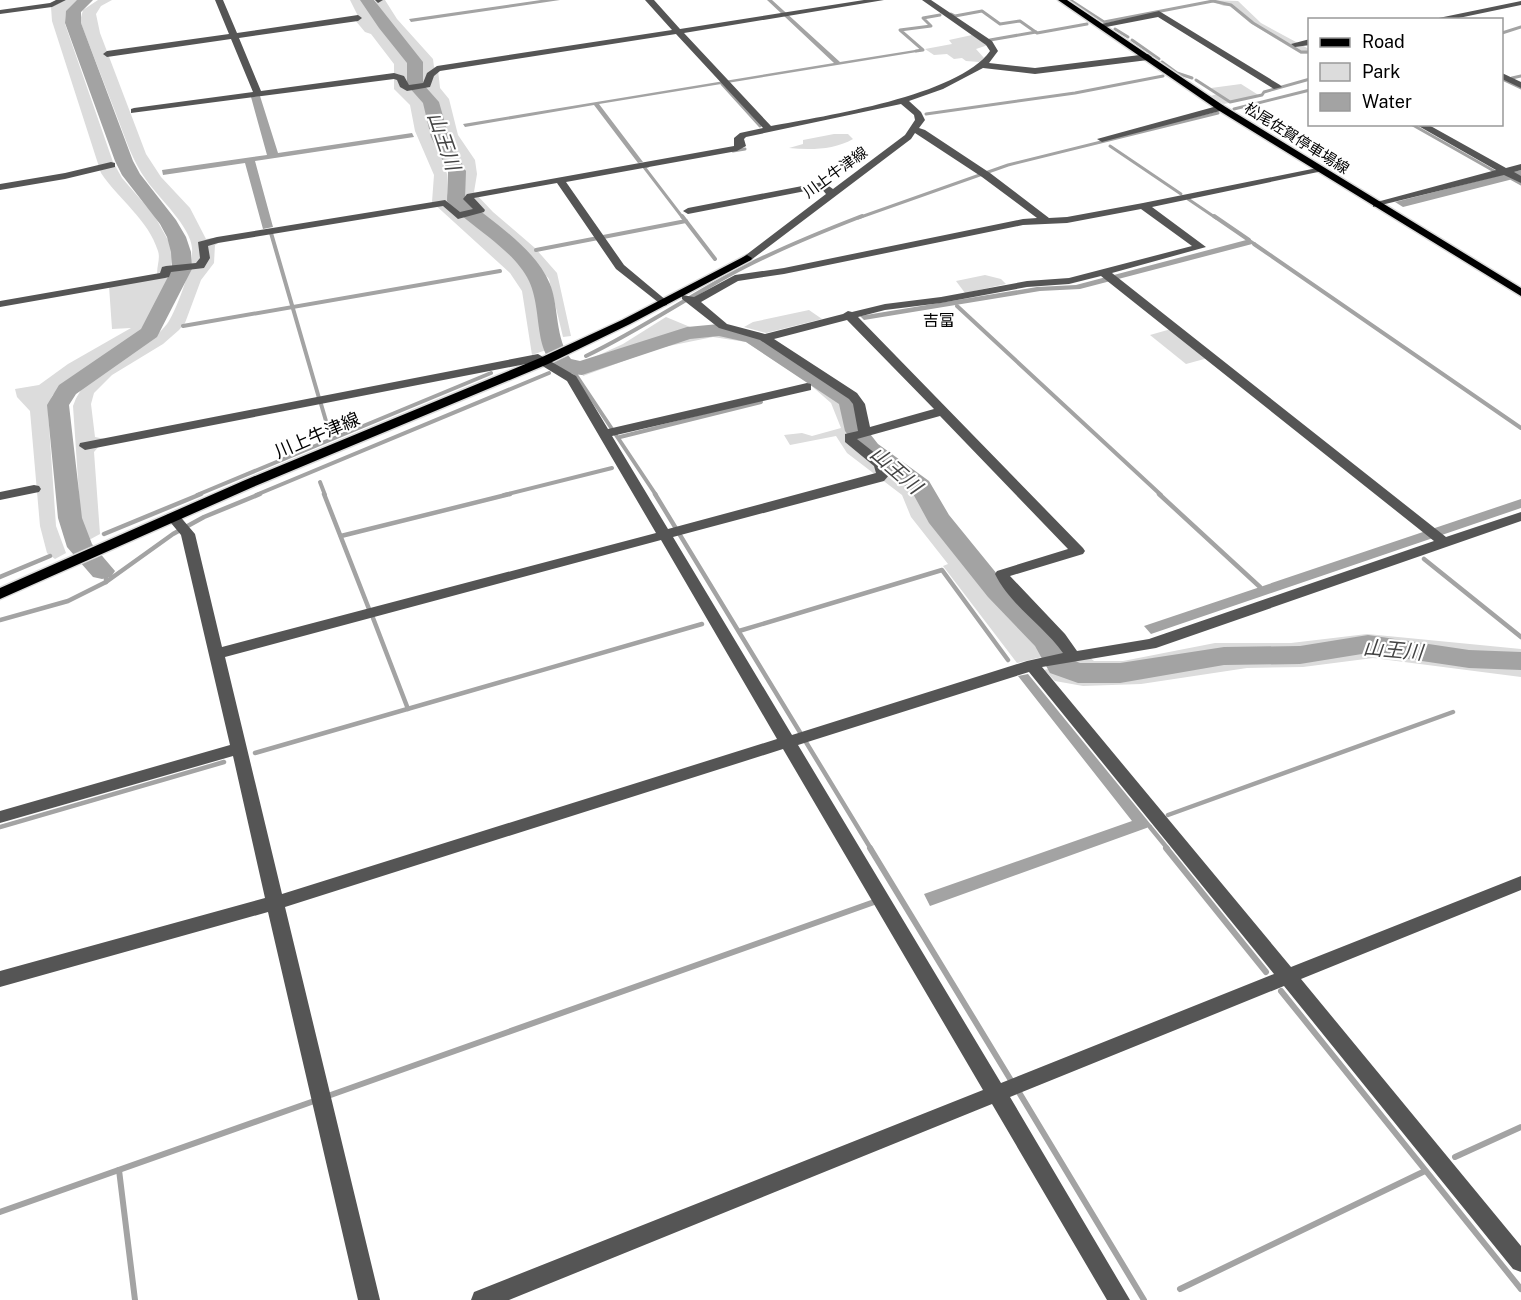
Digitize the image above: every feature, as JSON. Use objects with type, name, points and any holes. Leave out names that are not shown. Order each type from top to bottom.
[{"type":"main road","name":"松尾佐賀停車場線","points":[[1062,0],[1221,108],[1521,293]]},
{"type":"main road","name":"川上牛津線","points":[[0,594],[106,547],[180,525],[572,348],[747,258]]},
{"type":"street","points":[[0,12],[52,5],[62,0]]},
{"type":"street","points":[[219,0],[258,94]]},
{"type":"street","points":[[649,0],[769,129]]},
{"type":"street","points":[[134,111],[394,76],[401,78],[403,85],[407,88],[427,85],[430,75],[437,69],[880,0]]},
{"type":"street","points":[[0,304],[165,275],[166,269],[200,266],[205,258],[202,244],[217,240],[445,203],[458,216],[480,210],[468,199],[471,196],[737,148],[741,146],[740,136],[903,101],[939,89],[982,65],[991,56],[993,47],[926,0]]},
{"type":"street","points":[[1516,0],[1521,3]]},
{"type":"street","points":[[1442,18],[1521,3]]},
{"type":"street","points":[[1101,25],[1159,14],[1277,87]]},
{"type":"street","points":[[107,54],[358,18]]},
{"type":"street","points":[[1295,44],[1308,42]]},
{"type":"street","points":[[982,65],[1035,71],[1148,57]]},
{"type":"street","points":[[1503,76],[1521,85]]},
{"type":"street","points":[[903,101],[918,114],[920,120],[914,130],[922,132],[982,173],[1047,221]]},
{"type":"street","points":[[1102,139],[1221,108]]},
{"type":"street","points":[[1423,126],[1520,180]]},
{"type":"street","name":"川上牛津線","points":[[747,258],[914,130]]},
{"type":"street","points":[[0,178],[63,168],[111,165],[65,176],[0,187]]},
{"type":"street","points":[[1377,205],[1521,167]]},
{"type":"street","points":[[694,301],[735,278],[784,271],[1023,222],[1067,220],[1143,206],[1318,169]]},
{"type":"street","points":[[559,179],[620,267],[663,303]]},
{"type":"street","points":[[688,211],[823,185],[832,194]]},
{"type":"street","points":[[764,338],[848,314],[1027,284],[1108,276],[1201,247],[1143,206]]},
{"type":"street","points":[[1108,276],[1444,542]]},
{"type":"street","points":[[680,294],[694,301],[724,326],[755,333],[853,396],[859,404],[865,433]]},
{"type":"street","points":[[848,314],[1078,551],[1002,574],[1007,584],[1060,638],[1072,655]]},
{"type":"street","points":[[85,446],[538,358],[572,379],[1119,1300]]},
{"type":"street","points":[[605,434],[807,387]]},
{"type":"street","points":[[216,654],[879,478],[883,474],[880,464],[852,442],[850,437],[942,411]]},
{"type":"street","points":[[0,496],[34,489]]},
{"type":"street","points":[[0,979],[274,903],[1037,663],[1072,655],[1151,644],[1521,516]]},
{"type":"street","points":[[180,525],[216,654],[369,1300]]},
{"type":"street","points":[[1037,663],[1521,1262]]},
{"type":"street","points":[[0,817],[238,749]]},
{"type":"street","points":[[482,1300],[1521,883]]},
{"type":"green space","points":[[66,0],[81,0],[66,12],[65,24],[113,162],[122,178],[154,215],[173,249],[170,272],[152,318],[137,334],[67,380],[52,396],[48,411],[56,526],[66,553],[55,559],[47,553],[40,526],[30,411],[17,397],[15,389],[39,385],[68,364],[131,328],[112,329],[109,286],[158,278],[159,258],[147,229],[101,173],[52,21],[51,7]]},
{"type":"green space","points":[[98,0],[112,0],[101,6],[96,14],[100,33],[146,154],[161,177],[190,208],[206,239],[220,237],[222,241],[215,245],[214,263],[201,280],[185,323],[163,344],[112,375],[94,393],[91,404],[95,437],[105,439],[94,452],[100,534],[89,540],[81,524],[73,406],[80,392],[90,380],[156,336],[167,324],[184,287],[192,255],[186,231],[147,181],[133,157],[80,21],[83,10]]},
{"type":"green space","points":[[350,0],[362,0],[409,63],[411,87],[424,103],[447,174],[447,193],[450,202],[508,252],[527,275],[533,285],[546,350],[532,355],[522,291],[510,273],[432,202],[434,175],[415,131],[410,105],[394,89],[394,64],[371,34],[365,32],[355,20],[358,16]]},
{"type":"green space","points":[[375,0],[385,0],[397,19],[433,59],[434,67],[438,70],[440,88],[449,99],[458,135],[475,160],[477,174],[474,192],[493,212],[535,248],[557,273],[571,336],[563,337],[549,279],[537,265],[463,199],[461,192],[466,170],[447,136],[435,102],[421,85],[421,63],[384,19]]},
{"type":"green space","points":[[1208,0],[1238,1],[1261,23],[1308,48],[1308,54],[1301,54],[1250,23],[1230,6]]},
{"type":"green space","points":[[972,35],[988,45],[976,49],[984,58],[979,62],[966,61],[962,58],[954,59],[947,54],[934,55],[925,49],[952,44],[949,40]]},
{"type":"green space","points":[[1241,84],[1260,96],[1224,104],[1211,96],[1217,94],[1211,88]]},
{"type":"green space","points":[[834,134],[848,134],[853,139],[846,143],[822,148],[789,148],[803,144],[803,140]]},
{"type":"green space","points":[[985,275],[1001,279],[1006,284],[965,293],[956,281]]},
{"type":"green space","points":[[809,310],[822,319],[766,333],[744,327],[753,322]]},
{"type":"green space","points":[[666,317],[695,329],[652,340],[584,365],[577,365],[623,344]]},
{"type":"green space","points":[[1171,329],[1208,358],[1186,364],[1150,335]]},
{"type":"green space","points":[[715,333],[750,339],[846,401],[856,441],[918,489],[933,519],[993,595],[1039,642],[1046,656],[1017,663],[943,566],[948,564],[911,517],[902,495],[847,453],[836,436],[790,445],[784,435],[802,433],[812,436],[841,428],[831,403],[807,382],[746,342],[713,337],[659,348],[583,376],[581,371],[676,340]]},
{"type":"green space","points":[[1367,634],[1521,649],[1521,659],[1471,656],[1368,642],[1302,650],[1223,652],[1117,670],[1081,668],[1066,662],[1089,657],[1094,661],[1123,661],[1215,643],[1291,643]]},
{"type":"green space","points":[[1367,649],[1469,663],[1521,666],[1521,677],[1373,658],[1303,667],[1247,668],[1141,684],[1083,686],[1055,681],[1044,670],[1052,668],[1079,678],[1132,677],[1225,661],[1297,660]]},
{"type":"water","points":[[541,0],[560,0],[411,22],[409,19]]},
{"type":"water","points":[[767,0],[772,0],[840,62],[915,50],[917,52],[599,104],[643,162],[638,163],[594,105],[465,127],[463,124],[834,63]]},
{"type":"water","points":[[260,96],[278,153],[412,133],[414,137],[255,161],[273,227],[263,229],[245,163],[163,175],[162,170],[267,155],[251,97]]},
{"type":"water","points":[[1521,170],[1521,177],[1403,207],[1395,202]]},
{"type":"water","points":[[1250,239],[1256,243],[1080,289],[1040,291],[864,320],[860,316],[1037,287],[1076,285]]},
{"type":"water","points":[[1521,499],[1521,508],[1151,634],[1144,626]]},
{"type":"water","points":[[1028,674],[1152,826],[930,906],[924,894],[1132,821],[1018,676]]},
{"type":"waterway","points":[[86,0],[73,11],[73,23],[124,161],[131,175],[160,211],[176,237],[181,252],[182,269],[150,333],[67,390],[58,405],[70,518],[80,547],[102,571]]},
{"type":"waterway","name":"山王川","points":[[367,0],[384,25],[415,62],[415,85],[431,102],[440,137],[457,171],[456,201],[514,250],[525,261],[539,282],[547,308],[551,338],[557,356],[563,363],[571,367],[582,368],[687,333],[719,330],[753,337],[849,401],[856,431],[870,449],[921,486],[938,518],[997,591],[1045,640],[1060,666],[1078,673],[1120,673],[1224,656],[1300,655],[1368,644],[1469,659],[1521,661]]},
{"type":"waterway","points":[[1070,0],[1104,22],[1213,1],[1231,5],[1253,23],[1301,52],[1308,52]]},
{"type":"waterway","points":[[951,14],[955,16],[982,11],[1000,24],[1020,21],[1036,32]]},
{"type":"waterway","points":[[916,51],[923,50],[900,30],[931,26],[923,18],[940,15]]},
{"type":"waterway","points":[[1036,32],[1087,24]]},
{"type":"waterway","points":[[1503,33],[1521,27]]},
{"type":"waterway","points":[[1115,29],[1128,37]]},
{"type":"waterway","points":[[990,40],[1036,32]]},
{"type":"waterway","points":[[1132,40],[1159,59]]},
{"type":"waterway","points":[[1162,62],[1177,73],[1192,78]]},
{"type":"waterway","points":[[926,114],[1075,93],[1163,76]]},
{"type":"waterway","points":[[1512,78],[1521,76]]},
{"type":"waterway","points":[[1503,79],[1521,88]]},
{"type":"waterway","points":[[1196,80],[1230,102],[1262,95],[1264,92],[1308,80]]},
{"type":"waterway","points":[[722,84],[760,126]]},
{"type":"waterway","points":[[1234,109],[1308,90]]},
{"type":"waterway","points":[[858,218],[1008,165],[1218,113]]},
{"type":"waterway","points":[[1415,126],[1494,171]]},
{"type":"waterway","points":[[1110,146],[1181,194]]},
{"type":"waterway","points":[[733,151],[745,149]]},
{"type":"waterway","points":[[648,166],[644,167],[683,218]]},
{"type":"waterway","points":[[1512,179],[1521,184]]},
{"type":"waterway","points":[[1188,199],[1216,218]]},
{"type":"waterway","points":[[682,216],[686,221]]},
{"type":"waterway","points":[[586,356],[747,266],[862,216]]},
{"type":"waterway","points":[[1214,216],[1249,240]]},
{"type":"waterway","points":[[536,250],[686,221]]},
{"type":"waterway","points":[[686,221],[715,259]]},
{"type":"waterway","points":[[271,233],[293,307]]},
{"type":"waterway","points":[[1254,244],[1521,428]]},
{"type":"waterway","points":[[293,307],[500,271]]},
{"type":"waterway","points":[[957,306],[1161,495]]},
{"type":"waterway","points":[[183,326],[293,307]]},
{"type":"waterway","points":[[293,307],[319,398]]},
{"type":"waterway","points":[[572,369],[656,495]]},
{"type":"waterway","points":[[197,495],[491,373]]},
{"type":"waterway","points":[[256,495],[549,373]]},
{"type":"waterway","points":[[620,437],[761,402]]},
{"type":"waterway","points":[[321,404],[331,438]]},
{"type":"waterway","points":[[504,495],[612,468]]},
{"type":"waterway","points":[[320,482],[325,495]]},
{"type":"waterway","points":[[104,534],[201,494]]},
{"type":"waterway","points":[[106,582],[173,534],[204,517],[260,494]]},
{"type":"waterway","points":[[324,494],[369,609]]},
{"type":"waterway","points":[[341,536],[510,494]]},
{"type":"waterway","points":[[655,494],[871,849]]},
{"type":"waterway","points":[[1159,494],[1260,587]]},
{"type":"waterway","points":[[0,577],[50,556]]},
{"type":"waterway","points":[[1424,559],[1521,637]]},
{"type":"waterway","points":[[739,631],[942,570],[1008,660]]},
{"type":"waterway","points":[[102,571],[106,575],[106,582]]},
{"type":"waterway","points":[[0,620],[68,601],[106,582]]},
{"type":"waterway","points":[[373,618],[408,709]]},
{"type":"waterway","points":[[408,709],[702,624]]},
{"type":"waterway","points":[[255,753],[408,709]]},
{"type":"waterway","points":[[1168,815],[1453,712]]},
{"type":"waterway","points":[[0,827],[224,762]]},
{"type":"waterway","points":[[1150,827],[1168,849]]},
{"type":"waterway","points":[[870,848],[1012,1082]]},
{"type":"waterway","points":[[1166,848],[1266,972]]},
{"type":"waterway","points":[[325,1097],[877,901]]},
{"type":"waterway","points":[[1281,991],[1521,1289]]},
{"type":"waterway","points":[[1017,1089],[1144,1300]]},
{"type":"waterway","points":[[0,1212],[317,1100]]},
{"type":"waterway","points":[[1455,1157],[1521,1127]]},
{"type":"waterway","points":[[119,1170],[135,1300]]},
{"type":"waterway","points":[[1180,1289],[1425,1171]]},
{"type":"district","name":"吉富","points":[[939,320]]}]
